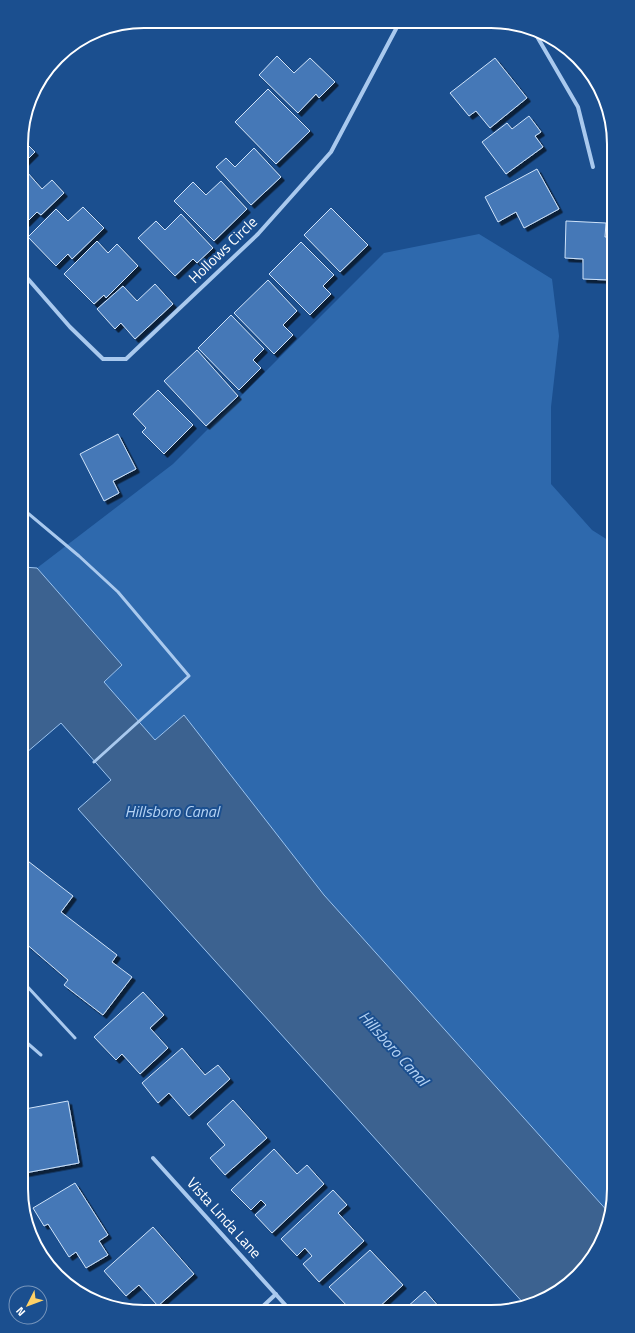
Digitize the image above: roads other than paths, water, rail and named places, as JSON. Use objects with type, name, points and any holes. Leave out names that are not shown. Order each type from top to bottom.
[{"type":"street","name":"Hollows Circle","points":[[28,279],[70,327],[103,360],[126,359],[258,234],[331,152],[398,28]]},
{"type":"street","points":[[538,38],[578,107],[592,167]]},
{"type":"street","name":"Vista Linda Lane","points":[[153,1158],[286,1305]]},
{"type":"street","points":[[264,1305],[276,1294]]},
{"type":"lane","points":[[28,512],[118,592],[189,676],[94,762]]},
{"type":"lane","points":[[28,988],[74,1038]]},
{"type":"lane","points":[[28,1044],[41,1055]]},
{"type":"water","name":"Hillsboro Canal","points":[[28,567],[37,568],[122,665],[104,682],[155,740],[184,715],[324,895],[605,1209],[598,1234],[591,1247],[578,1266],[568,1276],[556,1285],[536,1296],[521,1301],[78,809],[111,780],[61,723],[28,751]]}]
